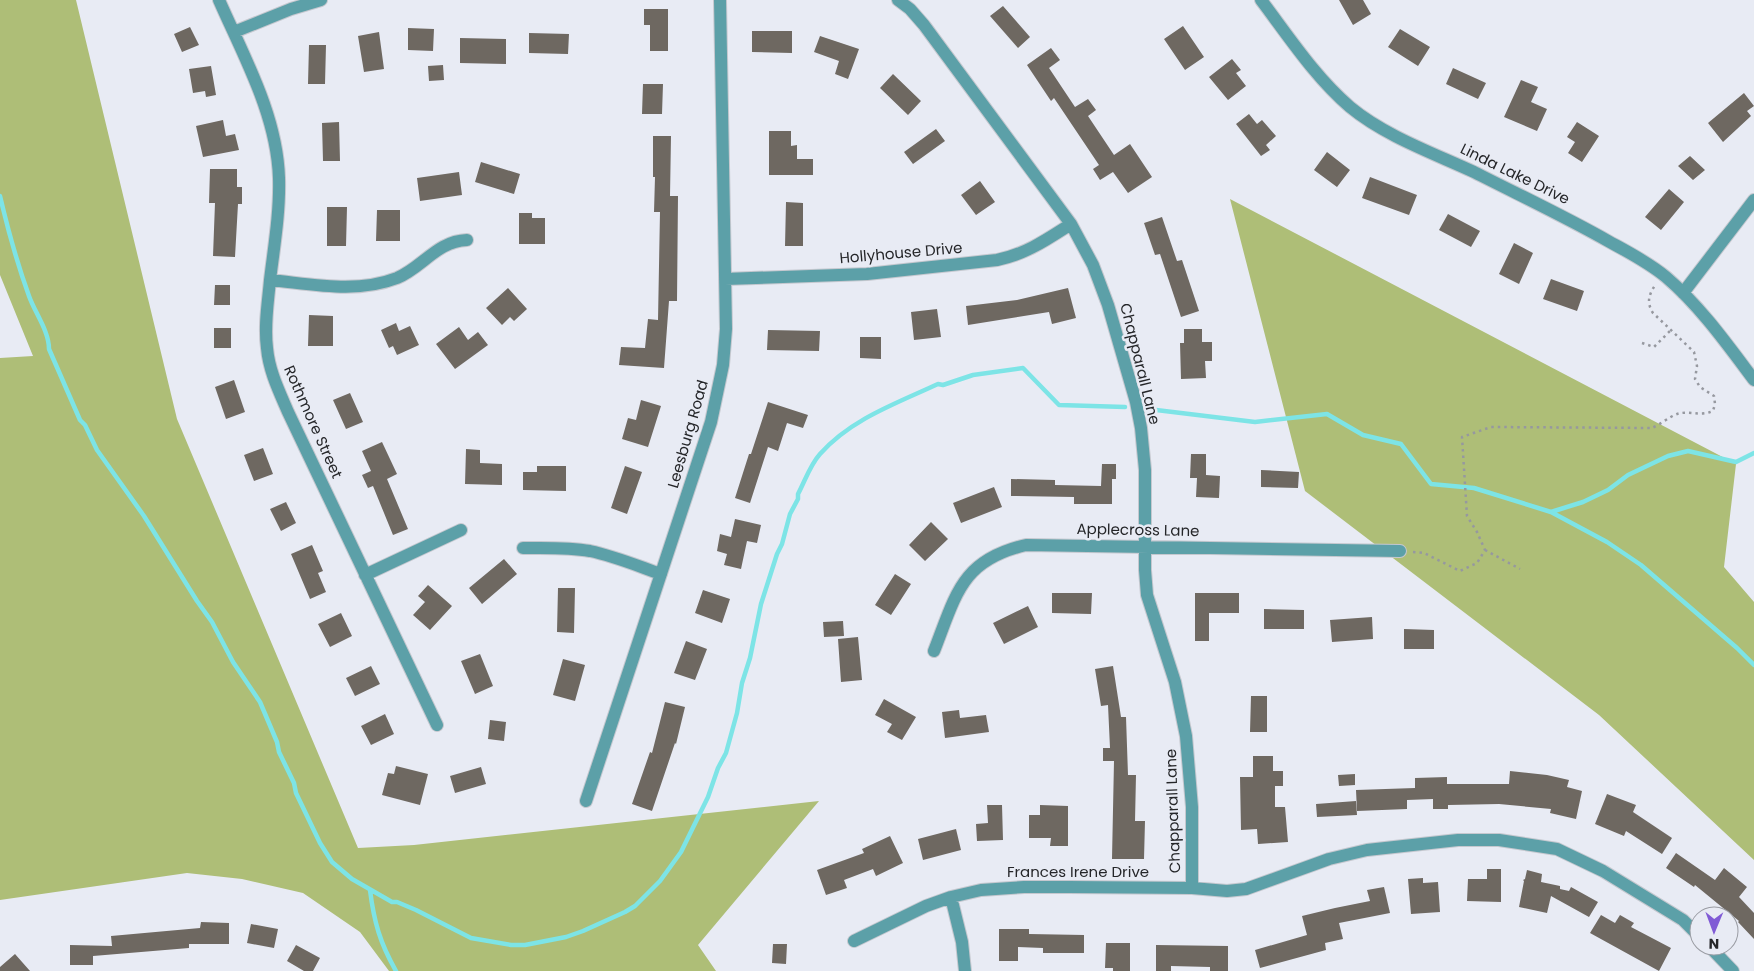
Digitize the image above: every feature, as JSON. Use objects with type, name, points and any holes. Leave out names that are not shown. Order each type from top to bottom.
[{"type":"street","name":"Rothmore Street","points":[[220,0],[262,99],[276,150],[279,179],[278,213],[266,326],[271,370],[288,412],[436,725]]},
{"type":"street","points":[[234,32],[291,9],[321,0]]},
{"type":"street","name":"Leesburg Road","points":[[586,801],[712,422],[720,386],[726,329],[720,0]]},
{"type":"street","name":"Chapparall Lane","points":[[898,0],[910,9],[924,25],[1071,224],[1093,266],[1108,305],[1136,402],[1141,428],[1145,470],[1145,570],[1147,595],[1175,682],[1186,736],[1192,807],[1192,888]]},
{"type":"street","name":"Linda Lake Drive","points":[[1261,0],[1302,55],[1350,107],[1393,134],[1575,222],[1663,274],[1683,292],[1707,319],[1754,380]]},
{"type":"street","points":[[1683,292],[1754,200]]},
{"type":"street","name":"Hollyhouse Drive","points":[[725,279],[867,274],[997,260],[1016,256],[1033,248],[1071,224]]},
{"type":"street","points":[[270,280],[343,288],[384,282],[397,278],[409,271],[447,243],[467,240]]},
{"type":"street","points":[[366,575],[461,530]]},
{"type":"street","name":"Applecross Lane","points":[[934,651],[954,599],[964,581],[981,563],[997,553],[1026,545],[1400,551]]},
{"type":"street","points":[[523,548],[557,548],[589,551],[621,559],[661,574]]},
{"type":"street","name":"Frances Irene Drive","points":[[854,941],[926,906],[950,897],[981,890],[1024,887],[1192,888],[1227,891],[1246,888],[1329,859],[1367,850],[1458,840],[1499,840],[1558,849],[1595,867],[1683,920],[1689,926]]},
{"type":"street","points":[[950,897],[962,942],[964,971]]},
{"type":"street","points":[[1719,956],[1733,971]]},
{"type":"path","points":[[1520,569],[1485,550],[1467,516],[1462,437],[1491,426],[1652,428],[1668,420],[1674,414],[1704,415],[1713,411],[1715,404],[1714,396],[1700,387],[1695,379],[1697,366],[1694,352],[1649,306],[1649,294],[1663,274]]},
{"type":"path","points":[[1642,343],[1654,347],[1671,330]]},
{"type":"path","points":[[1400,551],[1424,553],[1460,571],[1477,563],[1485,550]]},
{"type":"green space","points":[[0,0],[76,0],[177,419],[358,848],[414,845],[819,801],[698,945],[716,971],[389,971],[360,932],[303,893],[242,879],[187,873],[0,900],[0,358],[33,356],[0,275]]},
{"type":"green space","points":[[1230,199],[1736,464],[1724,567],[1754,602],[1754,860],[1599,715],[1305,491]]},
{"type":"building","points":[[1339,0],[1363,0],[1371,14],[1353,25]]},
{"type":"building","points":[[1003,6],[1030,37],[1018,48],[990,16]]},
{"type":"building","points":[[644,9],[668,9],[668,51],[650,51],[650,25],[644,25]]},
{"type":"building","points":[[1183,26],[1204,57],[1185,70],[1164,39]]},
{"type":"building","points":[[190,27],[199,45],[182,52],[174,34]]},
{"type":"building","points":[[408,28],[434,29],[433,51],[408,50]]},
{"type":"building","points":[[1400,29],[1430,47],[1418,66],[1388,47]]},
{"type":"building","points":[[752,31],[792,31],[792,53],[752,52]]},
{"type":"building","points":[[379,32],[384,69],[364,72],[358,36]]},
{"type":"building","points":[[529,33],[569,34],[568,54],[529,53]]},
{"type":"building","points":[[820,36],[859,49],[848,79],[835,74],[839,61],[814,52]]},
{"type":"building","points":[[460,38],[506,39],[506,64],[460,63]]},
{"type":"building","points":[[309,45],[326,45],[325,84],[308,84]]},
{"type":"building","points":[[1051,48],[1060,60],[1049,68],[1075,107],[1088,99],[1096,110],[1088,116],[1114,155],[1130,144],[1152,177],[1128,193],[1113,172],[1100,180],[1093,169],[1099,165],[1054,98],[1051,101],[1027,65]]},
{"type":"building","points":[[1232,59],[1241,70],[1236,73],[1246,86],[1228,100],[1209,77]]},
{"type":"building","points":[[443,65],[444,80],[429,81],[428,66]]},
{"type":"building","points":[[211,66],[216,95],[206,97],[205,91],[193,93],[189,69]]},
{"type":"building","points":[[1453,68],[1486,83],[1478,99],[1446,84]]},
{"type":"building","points":[[893,74],[921,101],[908,115],[880,88]]},
{"type":"building","points":[[1521,80],[1538,87],[1531,102],[1547,109],[1537,131],[1504,117]]},
{"type":"building","points":[[643,84],[663,84],[662,114],[642,114]]},
{"type":"building","points":[[1744,93],[1754,106],[1747,111],[1751,116],[1723,142],[1708,123]]},
{"type":"building","points":[[1249,114],[1257,124],[1262,120],[1276,136],[1266,145],[1270,150],[1261,156],[1236,124]]},
{"type":"building","points":[[223,120],[226,136],[235,134],[239,150],[203,157],[196,126]]},
{"type":"building","points":[[339,122],[340,161],[323,161],[322,123]]},
{"type":"building","points":[[1577,122],[1599,136],[1582,162],[1568,153],[1575,142],[1567,137]]},
{"type":"building","points":[[936,129],[945,141],[913,164],[904,152]]},
{"type":"building","points":[[769,131],[791,131],[791,146],[797,145],[797,159],[813,159],[813,175],[769,175]]},
{"type":"building","points":[[653,136],[671,136],[670,196],[678,196],[677,301],[669,301],[664,368],[619,365],[621,347],[645,348],[648,319],[658,320],[660,212],[654,212]]},
{"type":"building","points":[[1327,152],[1350,170],[1337,187],[1314,170]]},
{"type":"building","points":[[1690,156],[1705,170],[1693,180],[1678,166]]},
{"type":"building","points":[[481,162],[520,174],[514,194],[475,182]]},
{"type":"building","points":[[210,169],[237,169],[237,187],[242,187],[242,204],[238,204],[235,257],[213,256],[215,203],[209,203]]},
{"type":"building","points":[[459,172],[462,195],[420,201],[417,178]]},
{"type":"building","points":[[1370,177],[1417,195],[1409,215],[1362,198]]},
{"type":"building","points":[[980,181],[995,202],[976,215],[961,195]]},
{"type":"building","points":[[1669,189],[1684,202],[1661,230],[1645,217]]},
{"type":"building","points":[[786,202],[803,203],[803,246],[785,246]]},
{"type":"building","points":[[327,207],[347,207],[346,246],[327,246]]},
{"type":"building","points":[[377,210],[400,210],[400,241],[376,241]]},
{"type":"building","points":[[519,213],[532,213],[532,218],[545,218],[545,244],[519,244]]},
{"type":"building","points":[[1448,214],[1480,231],[1471,247],[1439,230]]},
{"type":"building","points":[[1162,217],[1177,261],[1182,260],[1199,311],[1181,317],[1160,254],[1155,255],[1144,223]]},
{"type":"building","points":[[1514,243],[1533,253],[1519,284],[1499,274]]},
{"type":"building","points":[[1551,279],[1584,291],[1577,311],[1543,299]]},
{"type":"building","points":[[215,285],[230,285],[230,305],[214,305]]},
{"type":"building","points":[[508,288],[527,309],[514,321],[510,317],[502,325],[486,308]]},
{"type":"building","points":[[1068,288],[1076,318],[1052,324],[1049,312],[968,325],[966,306],[1017,300]]},
{"type":"building","points":[[937,309],[941,337],[914,340],[911,312]]},
{"type":"building","points":[[309,315],[333,316],[333,346],[308,346]]},
{"type":"building","points":[[396,323],[399,331],[410,326],[419,345],[397,355],[393,346],[389,348],[381,330]]},
{"type":"building","points":[[459,327],[468,340],[478,332],[488,345],[455,369],[436,344]]},
{"type":"building","points":[[214,328],[231,328],[231,348],[214,348]]},
{"type":"building","points":[[1184,329],[1202,329],[1202,342],[1212,342],[1212,361],[1205,361],[1206,378],[1181,379],[1180,343],[1184,343]]},
{"type":"building","points":[[768,330],[820,331],[819,351],[767,350]]},
{"type":"building","points":[[860,337],[881,337],[881,359],[860,358]]},
{"type":"building","points":[[234,380],[245,412],[226,419],[215,387]]},
{"type":"building","points":[[350,393],[363,422],[346,429],[333,400]]},
{"type":"building","points":[[641,400],[661,406],[648,447],[622,439],[628,418],[636,420]]},
{"type":"building","points":[[768,402],[808,415],[803,428],[787,423],[778,451],[768,447],[750,503],[735,498]]},
{"type":"building","points":[[382,442],[397,474],[387,479],[408,529],[393,535],[373,486],[368,488],[362,475],[371,471],[362,451]]},
{"type":"building","points":[[263,448],[273,474],[254,481],[244,455]]},
{"type":"building","points":[[466,449],[480,450],[480,463],[502,464],[502,485],[465,484]]},
{"type":"building","points":[[1191,454],[1206,454],[1206,475],[1220,476],[1219,498],[1196,497],[1197,478],[1190,478]]},
{"type":"building","points":[[1102,464],[1116,464],[1116,479],[1112,479],[1112,504],[1074,504],[1074,497],[1011,496],[1011,479],[1055,480],[1055,485],[1101,486]]},
{"type":"building","points":[[537,466],[566,466],[566,491],[523,490],[523,472],[537,472]]},
{"type":"building","points":[[625,466],[642,472],[627,514],[611,508]]},
{"type":"building","points":[[1261,470],[1299,472],[1298,488],[1261,487]]},
{"type":"building","points":[[994,487],[1002,507],[961,523],[953,503]]},
{"type":"building","points":[[286,502],[296,523],[281,531],[270,509]]},
{"type":"building","points":[[735,519],[761,525],[757,543],[747,541],[741,569],[724,565],[727,554],[717,551],[720,534],[731,537]]},
{"type":"building","points":[[931,522],[948,539],[925,561],[909,545]]},
{"type":"building","points":[[312,545],[323,571],[318,573],[326,592],[310,599],[291,554]]},
{"type":"building","points":[[504,559],[517,574],[482,604],[469,588]]},
{"type":"building","points":[[895,574],[911,584],[891,615],[875,605]]},
{"type":"building","points":[[428,585],[452,606],[430,630],[413,615],[425,602],[418,596]]},
{"type":"building","points":[[558,588],[575,588],[574,633],[557,632]]},
{"type":"building","points":[[703,590],[730,599],[722,623],[695,613]]},
{"type":"building","points":[[1052,593],[1092,593],[1091,614],[1052,613]]},
{"type":"building","points":[[1195,593],[1239,593],[1239,613],[1209,613],[1209,641],[1195,641]]},
{"type":"building","points":[[1028,606],[1038,627],[1004,644],[993,623]]},
{"type":"building","points":[[1264,609],[1304,610],[1304,629],[1264,629]]},
{"type":"building","points":[[341,613],[352,636],[330,647],[318,624]]},
{"type":"building","points":[[1372,617],[1373,639],[1332,642],[1330,620]]},
{"type":"building","points":[[843,621],[844,636],[824,637],[823,622]]},
{"type":"building","points":[[1404,629],[1434,630],[1434,649],[1404,649]]},
{"type":"building","points":[[858,637],[862,680],[841,682],[838,639]]},
{"type":"building","points":[[686,641],[707,649],[695,680],[674,673]]},
{"type":"building","points":[[480,654],[493,686],[475,694],[461,661]]},
{"type":"building","points":[[563,659],[585,665],[575,701],[553,695]]},
{"type":"building","points":[[371,666],[380,684],[355,696],[346,678]]},
{"type":"building","points":[[1113,666],[1121,717],[1126,717],[1128,775],[1136,775],[1135,821],[1145,821],[1144,859],[1112,859],[1114,761],[1103,761],[1103,748],[1110,748],[1108,705],[1101,706],[1095,669]]},
{"type":"building","points":[[1251,696],[1267,696],[1267,732],[1250,732]]},
{"type":"building","points":[[884,699],[916,717],[902,740],[887,732],[892,724],[875,715]]},
{"type":"building","points":[[665,702],[685,707],[676,744],[652,811],[632,804],[650,752],[652,753]]},
{"type":"building","points":[[959,710],[960,718],[986,715],[989,732],[945,738],[942,712]]},
{"type":"building","points":[[385,714],[394,734],[371,745],[361,726]]},
{"type":"building","points":[[490,720],[506,722],[504,741],[488,739]]},
{"type":"building","points":[[1253,756],[1273,756],[1273,771],[1283,771],[1283,786],[1275,786],[1275,807],[1285,807],[1288,842],[1258,844],[1257,829],[1241,830],[1240,777],[1253,777]]},
{"type":"building","points":[[396,766],[428,774],[420,805],[382,795],[388,773],[394,774]]},
{"type":"building","points":[[481,767],[486,784],[455,793],[450,776]]},
{"type":"building","points":[[1510,771],[1547,775],[1569,780],[1567,787],[1582,791],[1576,819],[1550,813],[1551,809],[1499,804],[1448,805],[1448,809],[1433,809],[1433,799],[1407,800],[1407,809],[1357,811],[1356,790],[1415,788],[1415,778],[1447,777],[1447,784],[1509,784]]},
{"type":"building","points":[[1355,774],[1355,785],[1339,786],[1338,775]]},
{"type":"building","points":[[1607,794],[1636,805],[1633,812],[1672,838],[1662,854],[1626,831],[1624,836],[1595,824]]},
{"type":"building","points":[[1356,801],[1357,815],[1317,817],[1316,804]]},
{"type":"building","points":[[987,805],[1002,805],[1003,840],[977,841],[976,824],[988,823]]},
{"type":"building","points":[[1040,805],[1068,806],[1068,846],[1050,846],[1051,838],[1029,838],[1029,815],[1040,815]]},
{"type":"building","points":[[956,829],[961,850],[923,860],[918,839]]},
{"type":"building","points":[[890,836],[903,863],[876,876],[873,869],[844,880],[847,888],[826,895],[817,870],[864,853],[862,849]]},
{"type":"building","points":[[1676,853],[1715,880],[1724,868],[1747,887],[1739,897],[1754,913],[1754,939],[1739,923],[1739,906],[1721,906],[1695,885],[1694,887],[1666,868]]},
{"type":"building","points":[[1487,869],[1501,869],[1501,902],[1467,901],[1468,879],[1487,879]]},
{"type":"building","points":[[1527,870],[1542,874],[1541,882],[1560,886],[1560,889],[1569,891],[1571,887],[1598,902],[1589,917],[1551,896],[1547,913],[1519,907],[1523,880]]},
{"type":"building","points":[[1423,878],[1423,883],[1438,882],[1440,912],[1411,914],[1408,879]]},
{"type":"building","points":[[1384,887],[1390,913],[1339,923],[1343,939],[1325,943],[1326,950],[1260,968],[1255,950],[1307,935],[1302,916],[1370,901],[1367,890]]},
{"type":"building","points":[[1601,915],[1615,923],[1620,915],[1634,923],[1631,927],[1671,948],[1659,971],[1590,933]]},
{"type":"building","points":[[201,922],[229,923],[229,944],[189,944],[189,948],[93,956],[93,965],[70,965],[70,945],[112,946],[111,936],[200,928]]},
{"type":"building","points":[[251,924],[278,929],[274,948],[247,943]]},
{"type":"building","points":[[999,929],[1029,929],[1029,934],[1084,935],[1084,953],[1043,953],[1043,948],[1018,947],[1018,961],[999,961]]},
{"type":"building","points":[[1106,943],[1130,943],[1130,971],[1113,971],[1113,968],[1105,968]]},
{"type":"building","points":[[773,944],[787,944],[786,964],[772,963]]},
{"type":"building","points":[[296,945],[320,958],[313,971],[304,971],[287,961]]},
{"type":"building","points":[[1156,945],[1228,946],[1228,971],[1210,971],[1210,967],[1171,966],[1171,971],[1156,971]]},
{"type":"building","points":[[15,954],[30,971],[0,971],[0,967]]},
{"type":"waterway","points":[[0,196],[29,296],[47,336],[49,349],[80,420],[85,425],[97,450],[144,516],[212,622],[233,662],[260,702],[277,742],[279,752],[294,783],[296,793],[320,843],[332,862],[352,879],[392,902],[397,902],[416,910],[471,938],[511,945],[525,945],[566,937],[625,912],[635,906],[660,881],[681,852],[708,797],[718,768],[726,753],[737,713],[742,683],[750,658],[761,604],[782,544],[790,514],[813,463],[832,442],[860,421],[938,384],[943,385],[973,375],[1023,368],[1059,405],[1125,407]]},
{"type":"waterway","points":[[1148,409],[1255,422],[1327,414],[1363,435],[1401,444],[1431,484],[1474,488],[1551,512],[1607,542],[1641,565],[1754,665]]},
{"type":"waterway","points":[[1551,512],[1583,502],[1608,490],[1628,475],[1668,456],[1688,451],[1736,462],[1754,453]]},
{"type":"waterway","points":[[370,890],[378,932],[396,971]]}]
